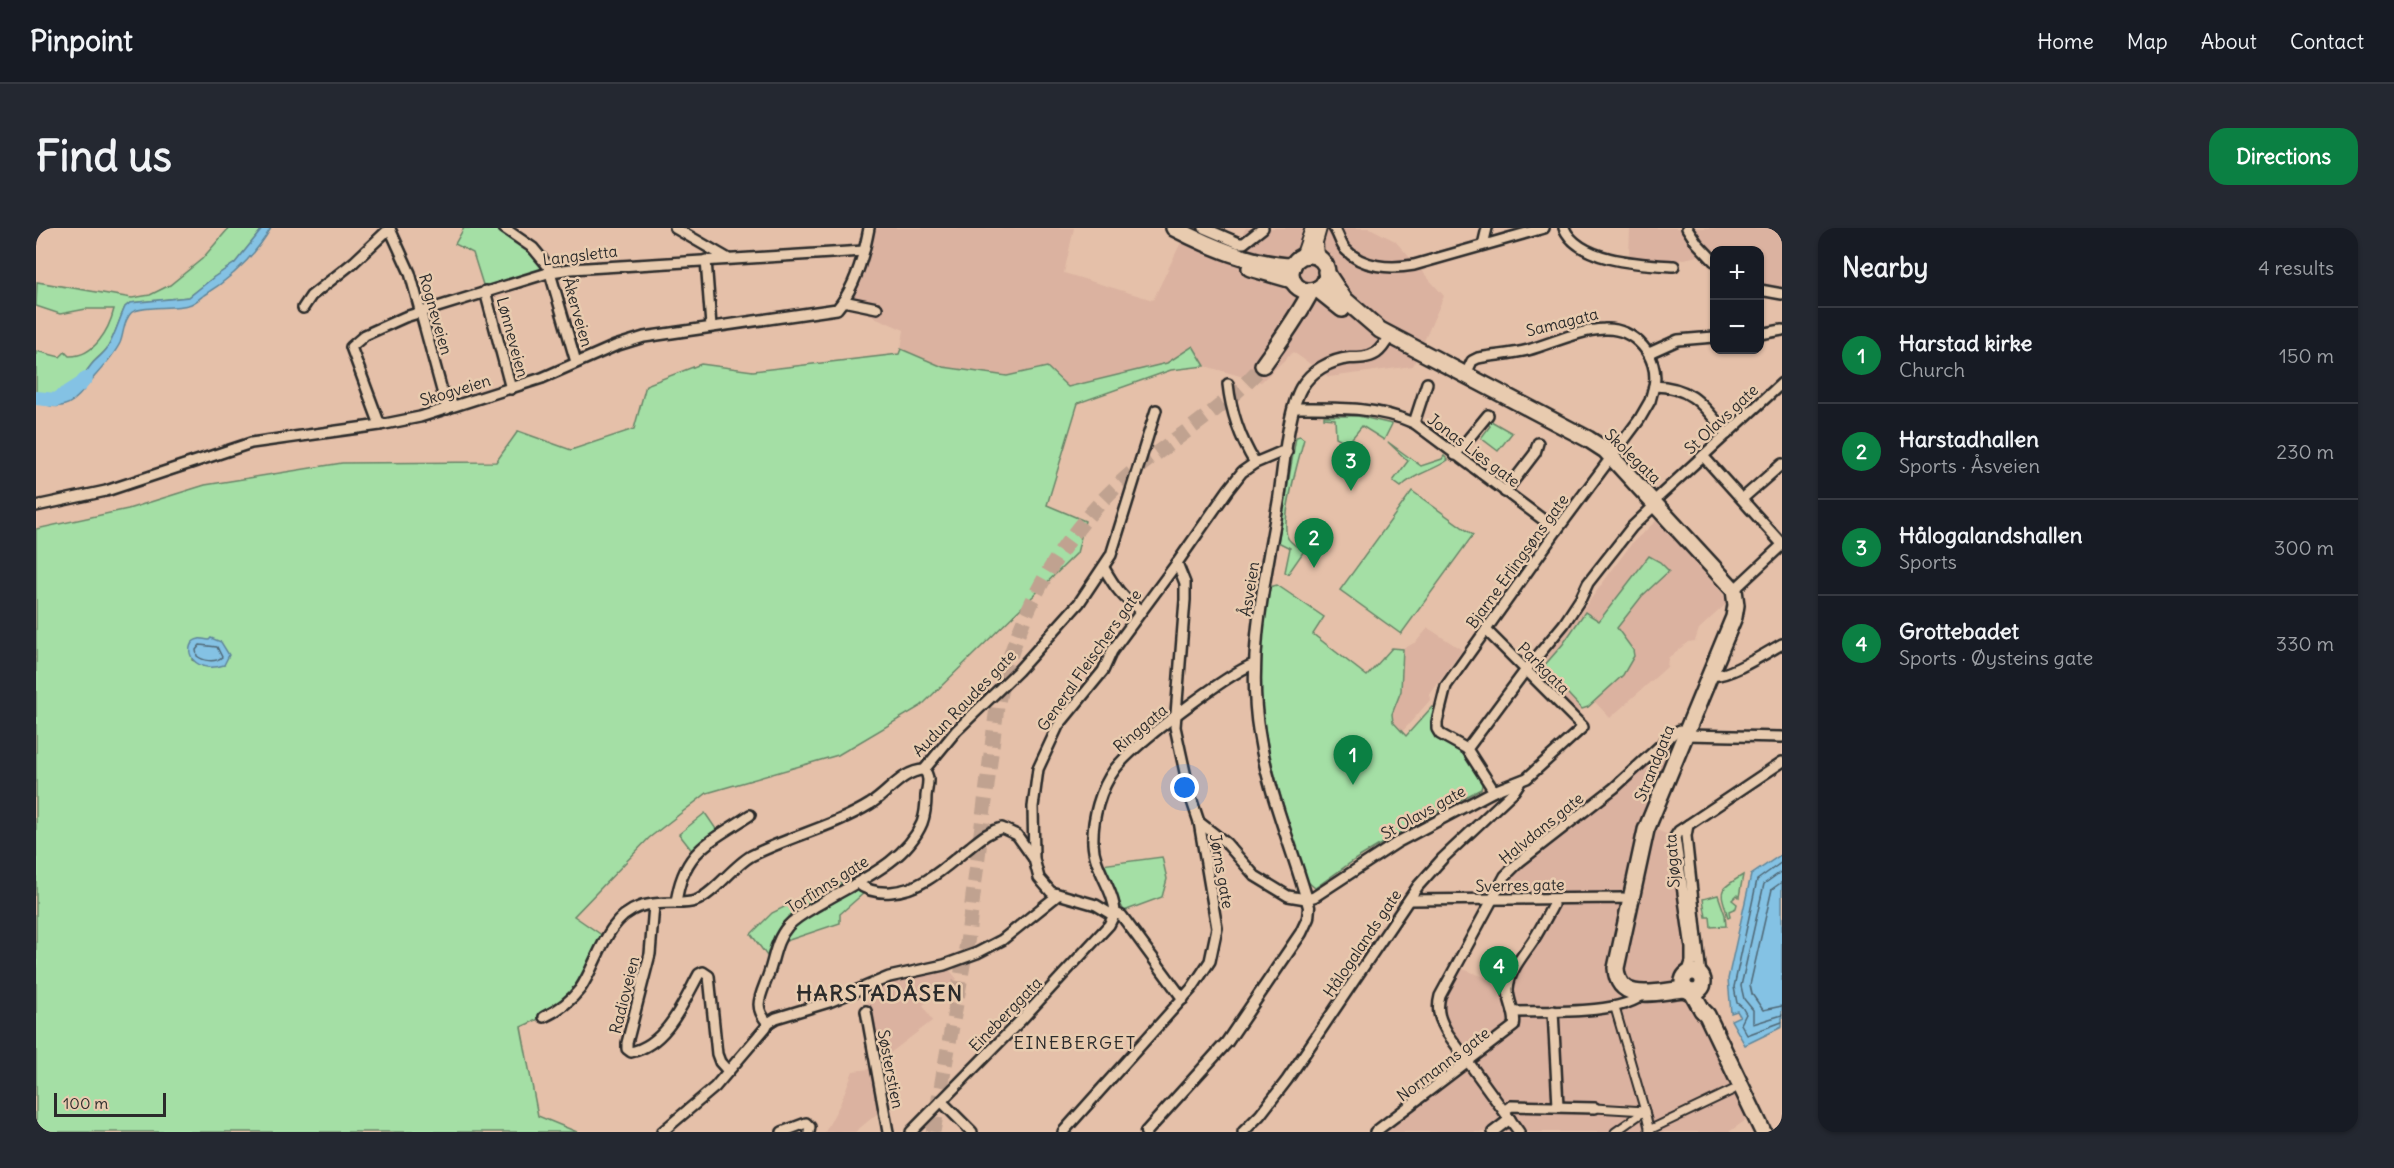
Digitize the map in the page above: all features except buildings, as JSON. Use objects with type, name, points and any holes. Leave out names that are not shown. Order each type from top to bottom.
[{"type":"highway","points":[[1174,228],[1198,231],[1260,262],[1323,283],[1326,272],[1344,299],[1387,339],[1466,374],[1480,384]]},
{"type":"highway","points":[[1263,365],[1288,327],[1300,314],[1304,275]]},
{"type":"highway","points":[[1304,275],[1349,316],[1442,372],[1480,384]]},
{"type":"highway","name":"Skolegata","points":[[1480,384],[1588,439],[1612,456],[1734,590]]},
{"type":"highway","name":"Strandgata","points":[[1624,988],[1617,974],[1646,830],[1734,617],[1736,605],[1734,590]]},
{"type":"highway","points":[[1620,954],[1622,972],[1631,983],[1646,985],[1692,983]]},
{"type":"highway","points":[[1624,988],[1643,994],[1692,983]]},
{"type":"highway","name":"Sjøgata","points":[[1692,983],[1701,1010],[1707,1015],[1760,1126]]},
{"type":"main road","points":[[1304,275],[1312,228]]},
{"type":"main road","points":[[1304,275],[1320,228]]},
{"type":"street","points":[[303,308],[311,296],[354,262],[390,228]]},
{"type":"street","name":"Rogneveien","points":[[390,228],[410,273],[447,409]]},
{"type":"street","points":[[504,228],[533,248],[551,272]]},
{"type":"street","points":[[675,228],[727,258]]},
{"type":"street","points":[[869,228],[864,251],[843,300],[877,308]]},
{"type":"street","points":[[1198,231],[1244,243],[1263,228]]},
{"type":"street","points":[[1334,228],[1341,243],[1352,255],[1369,264],[1388,267],[1414,265],[1544,228]]},
{"type":"street","points":[[1483,245],[1487,228]]},
{"type":"street","points":[[1564,228],[1572,240],[1584,250],[1594,254],[1640,263],[1674,266]]},
{"type":"street","points":[[1687,228],[1710,257]]},
{"type":"street","name":"Langsletta","points":[[380,425],[351,347],[375,330],[421,311],[551,272],[727,258],[864,251]]},
{"type":"street","points":[[706,260],[711,326]]},
{"type":"street","name":"Åkerveien","points":[[551,272],[576,362]]},
{"type":"street","name":"Lønneveien","points":[[485,291],[511,389]]},
{"type":"street","points":[[1764,291],[1782,294]]},
{"type":"street","name":"Skogveien","points":[[36,506],[106,492],[251,443],[380,425],[447,409],[542,378],[615,346],[644,338],[711,326],[830,311],[837,309],[843,300]]},
{"type":"street","name":"Samagata","points":[[1466,374],[1473,361],[1478,358],[1527,350],[1605,328],[1631,336],[1649,352]]},
{"type":"street","points":[[1764,333],[1782,330]]},
{"type":"street","points":[[1710,337],[1678,340],[1649,352],[1655,371],[1654,386],[1674,388],[1689,393],[1727,434]]},
{"type":"street","name":"Åsveien","points":[[1306,899],[1265,760],[1256,706],[1254,664],[1260,612],[1294,408],[1302,388],[1319,369],[1341,360],[1369,357],[1378,352],[1387,339]]},
{"type":"street","points":[[1414,423],[1427,383]]},
{"type":"street","name":"St Olavs gate","points":[[1306,899],[1320,894],[1398,842],[1494,791],[1467,749],[1525,671],[1564,624],[1581,598],[1584,588],[1632,526],[1782,383]]},
{"type":"street","points":[[1228,384],[1232,411],[1239,432],[1255,463]]},
{"type":"street","name":"Bjarne Erlingsøns gate","points":[[1467,749],[1440,734],[1437,722],[1446,686],[1645,411],[1654,386]]},
{"type":"street","name":"Jonas Lies gate","points":[[1294,408],[1366,409],[1390,414],[1414,423],[1557,530]]},
{"type":"street","name":"Audun Raudes gate","points":[[676,903],[696,901],[706,895],[739,863],[751,856],[843,819],[872,803],[911,773],[924,770],[956,731],[1018,671],[1079,603],[1104,568],[1111,555],[1156,410]]},
{"type":"street","points":[[1455,455],[1488,415]]},
{"type":"street","points":[[1505,492],[1535,453],[1538,443]]},
{"type":"street","name":"General Fleischers gate","points":[[1058,895],[1051,892],[1039,878],[1034,859],[1033,807],[1036,781],[1038,769],[1048,745],[1058,726],[1103,671],[1112,651],[1242,472],[1255,463],[1281,452],[1287,452]]},
{"type":"street","points":[[1703,456],[1782,545],[1734,590]]},
{"type":"street","points":[[1742,500],[1782,464]]},
{"type":"street","name":"Jørns gate","points":[[1063,1132],[1182,999],[1210,961],[1216,938],[1213,901],[1175,718],[1185,600],[1185,582],[1177,563]]},
{"type":"street","points":[[1104,568],[1126,601],[1141,610]]},
{"type":"street","name":"Parkgata","points":[[1486,630],[1583,728]]},
{"type":"street","points":[[1710,675],[1720,676],[1782,644]]},
{"type":"street","name":"Ringgata","points":[[1182,999],[1122,916],[1115,915],[1113,900],[1094,854],[1094,827],[1100,799],[1116,769],[1175,718],[1236,673],[1254,664]]},
{"type":"street","name":"Hålogalands gate","points":[[1243,1132],[1260,1115],[1287,1080],[1418,886],[1443,858],[1514,791],[1520,782],[1583,728]]},
{"type":"street","name":"Halvdans gate","points":[[1468,1062],[1448,1034],[1437,1006],[1440,996],[1504,876],[1606,794],[1674,733],[1680,730],[1686,733]]},
{"type":"street","points":[[1686,733],[1782,737]]},
{"type":"street","points":[[1688,825],[1782,762]]},
{"type":"street","name":"Torfinns gate","points":[[768,1023],[759,1010],[759,998],[782,934],[803,914],[857,883],[895,857],[916,833],[922,823],[926,805],[928,779],[924,770]]},
{"type":"street","name":"Hålogalands gate","points":[[1494,791],[1520,782]]},
{"type":"street","points":[[676,903],[683,872],[693,856],[750,815]]},
{"type":"street","points":[[1146,1132],[1222,1048],[1243,1021],[1306,923],[1309,912],[1306,899],[1288,896],[1255,876],[1226,843],[1198,822]]},
{"type":"street","name":"Sjøgata","points":[[1688,825],[1686,836],[1692,983]]},
{"type":"street","name":"Sjøgata","points":[[1688,825],[1675,837],[1691,948],[1692,983]]},
{"type":"street","points":[[857,883],[863,888],[879,892],[898,892],[915,888],[983,836],[1002,828],[1017,835],[1034,859]]},
{"type":"street","points":[[662,1132],[715,1087],[768,1023],[776,1018],[829,1002],[889,977],[944,965],[977,953],[1002,940],[1058,895],[1096,905],[1115,915]]},
{"type":"street","name":"Sverres gate","points":[[1409,900],[1623,898],[1631,900]]},
{"type":"street","points":[[1552,900],[1552,905],[1535,938],[1511,977],[1509,996],[1514,1012],[1617,1007],[1639,999],[1643,994]]},
{"type":"street","name":"Radioveien","points":[[544,1017],[567,1003],[581,987],[609,934],[621,918],[640,907],[676,903]]},
{"type":"street","name":"Radioveien","points":[[654,905],[650,954],[627,1049],[631,1052],[637,1051],[663,1033],[680,1010],[699,974],[703,972],[710,976],[717,1054],[720,1062],[728,1071]]},
{"type":"street","name":"Eineberggata","points":[[911,1132],[1023,1018],[1109,925],[1115,915]]},
{"type":"street","points":[[1624,988],[1617,1007],[1649,1131],[1733,1090]]},
{"type":"street","name":"Søsterstien","points":[[866,1011],[888,1132]]},
{"type":"street","points":[[1553,1011],[1558,1106]]},
{"type":"street","name":"Normanns gate","points":[[1376,1132],[1515,1026],[1514,1012]]},
{"type":"street","points":[[1468,1062],[1519,1132]]},
{"type":"street","points":[[941,1101],[972,1132]]},
{"type":"street","points":[[1493,1132],[1507,1115],[1511,1106],[1645,1110]]},
{"type":"street","points":[[1615,1132],[1645,1110]]},
{"type":"street","points":[[782,1132],[806,1123],[810,1127],[809,1132]]},
{"type":"shaded area","points":[[866,228],[1074,228],[1064,273],[1153,300],[1188,228],[1208,228],[1238,243],[1246,228],[1370,228],[1395,241],[1444,296],[1413,366],[1329,377],[1293,352],[1261,382],[1205,366],[1193,346],[1167,363],[1068,387],[1047,367],[1007,376],[943,367],[901,349],[904,330],[845,304],[863,246]]},
{"type":"shaded area","points":[[1630,228],[1681,228],[1699,253],[1698,256],[1670,262],[1629,258]]},
{"type":"shaded area","points":[[1694,228],[1782,228],[1782,291],[1764,288],[1764,246],[1710,246],[1710,249]]},
{"type":"shaded area","points":[[1657,520],[1723,594],[1727,603],[1699,629],[1695,641],[1688,642],[1668,658],[1667,667],[1610,718],[1595,702],[1588,708],[1577,711],[1544,680],[1532,672],[1543,662],[1571,626],[1632,543]]},
{"type":"shaded area","points":[[1428,628],[1462,650],[1429,696],[1431,699],[1402,732],[1393,722],[1392,715],[1401,691],[1403,649],[1416,642]]},
{"type":"shaded area","points":[[1670,743],[1643,824],[1673,837],[1701,993],[1753,1115],[1729,1132],[1379,1132],[1467,1058],[1444,1026],[1439,1009],[1452,965],[1511,987],[1519,957],[1556,897],[1489,898],[1512,868]]},
{"type":"shaded area","points":[[947,967],[957,979],[923,1005],[932,1021],[878,1061],[867,1017],[870,986]]},
{"type":"shaded area","points":[[871,1069],[879,1112],[855,1132],[825,1132],[840,1104],[853,1071]]},
{"type":"green space","points":[[229,228],[263,228],[235,263],[189,297],[130,303],[125,307],[113,338],[106,349],[69,392],[55,398],[46,398],[36,394],[36,351],[60,357],[65,352],[69,356],[86,352],[99,341],[114,309],[86,309],[60,314],[36,306],[37,282],[132,298],[150,295],[170,285],[202,259]]},
{"type":"green space","points":[[464,228],[497,228],[530,250],[543,265],[539,271],[484,288],[473,253],[455,244]]},
{"type":"green space","points":[[1193,346],[1205,366],[1171,370],[1078,403],[1047,505],[1085,521],[1077,553],[921,706],[838,755],[707,793],[649,838],[574,916],[606,938],[565,1007],[521,1027],[538,1116],[577,1132],[36,1132],[36,529],[128,509],[205,485],[342,463],[496,462],[518,431],[571,450],[634,429],[646,385],[701,364],[753,371],[899,354],[901,349],[943,367],[1007,376],[1047,367],[1068,387],[1167,363]],"holes":[[[200,639],[209,641],[224,665],[209,667],[192,660],[192,644]]]},
{"type":"green space","points":[[1324,416],[1358,416],[1392,424],[1384,440],[1362,426],[1348,443],[1336,437],[1335,419],[1324,418]]},
{"type":"green space","points":[[1491,421],[1512,433],[1498,451],[1481,438],[1490,426],[1487,423]]},
{"type":"green space","points":[[1300,436],[1304,439],[1291,488],[1286,528],[1290,541],[1304,551],[1288,574],[1285,572],[1290,548],[1278,542],[1296,437]]},
{"type":"green space","points":[[1388,442],[1421,466],[1442,459],[1444,456],[1448,460],[1411,479],[1401,487],[1393,481],[1408,461]]},
{"type":"green space","points":[[1412,491],[1473,535],[1401,634],[1340,590]]},
{"type":"green space","points":[[1649,556],[1669,571],[1642,596],[1617,628],[1633,650],[1634,656],[1623,675],[1588,707],[1582,709],[1543,667],[1563,644],[1585,612],[1599,621]]},
{"type":"green space","points":[[1277,585],[1324,617],[1313,634],[1367,676],[1392,648],[1403,649],[1401,691],[1392,714],[1393,722],[1406,736],[1432,707],[1437,709],[1434,726],[1466,755],[1482,781],[1481,789],[1416,823],[1356,859],[1315,888],[1307,881],[1280,795],[1266,737],[1262,707],[1260,647],[1269,587]]},
{"type":"green space","points":[[705,813],[718,832],[693,852],[679,834]]},
{"type":"green space","points":[[1162,857],[1167,879],[1162,897],[1124,911],[1101,865]]},
{"type":"green space","points":[[1743,875],[1739,897],[1737,895],[1732,900],[1737,904],[1736,908],[1729,911],[1730,917],[1728,918],[1722,892],[1724,888]]},
{"type":"green space","points":[[836,881],[844,884],[806,904],[786,919],[778,929],[767,956],[751,934],[772,913]]},
{"type":"green space","points":[[852,890],[865,892],[840,914],[840,923],[780,943],[793,924]]},
{"type":"green space","points":[[1718,895],[1726,926],[1711,927],[1710,917],[1706,917],[1703,899]]},
{"type":"water","points":[[263,228],[271,228],[242,266],[194,302],[182,306],[141,309],[131,313],[126,320],[120,343],[115,352],[77,398],[56,407],[36,401],[36,394],[46,398],[55,398],[63,396],[75,386],[106,349],[113,338],[125,307],[130,303],[189,297],[235,263]]},
{"type":"water","points":[[211,638],[221,642],[229,655],[224,665],[203,666],[192,657],[190,646],[193,641]]},
{"type":"water","points":[[1782,854],[1782,1027],[1745,1045],[1731,1020],[1740,1016],[1737,1011],[1731,1013],[1728,979],[1751,875]]},
{"type":"waterway","points":[[36,398],[56,400],[81,384],[86,378]]},
{"type":"tunnel","points":[[933,1132],[967,943],[997,707],[1005,672],[1031,605],[1066,544],[1113,490],[1140,466],[1234,394],[1263,365]]},
{"type":"place","name":"Hålogalandshallen","points":[[1351,491]]},
{"type":"place","name":"Harstadhallen","points":[[1314,568]]},
{"type":"place","name":"Harstad kirke","points":[[1353,785]]},
{"type":"place","name":"Grottebadet","points":[[1499,996]]},
{"type":"district","name":"HARSTADÅSEN","points":[[880,993]]},
{"type":"district","name":"EINEBERGET","points":[[1075,1042]]}]
